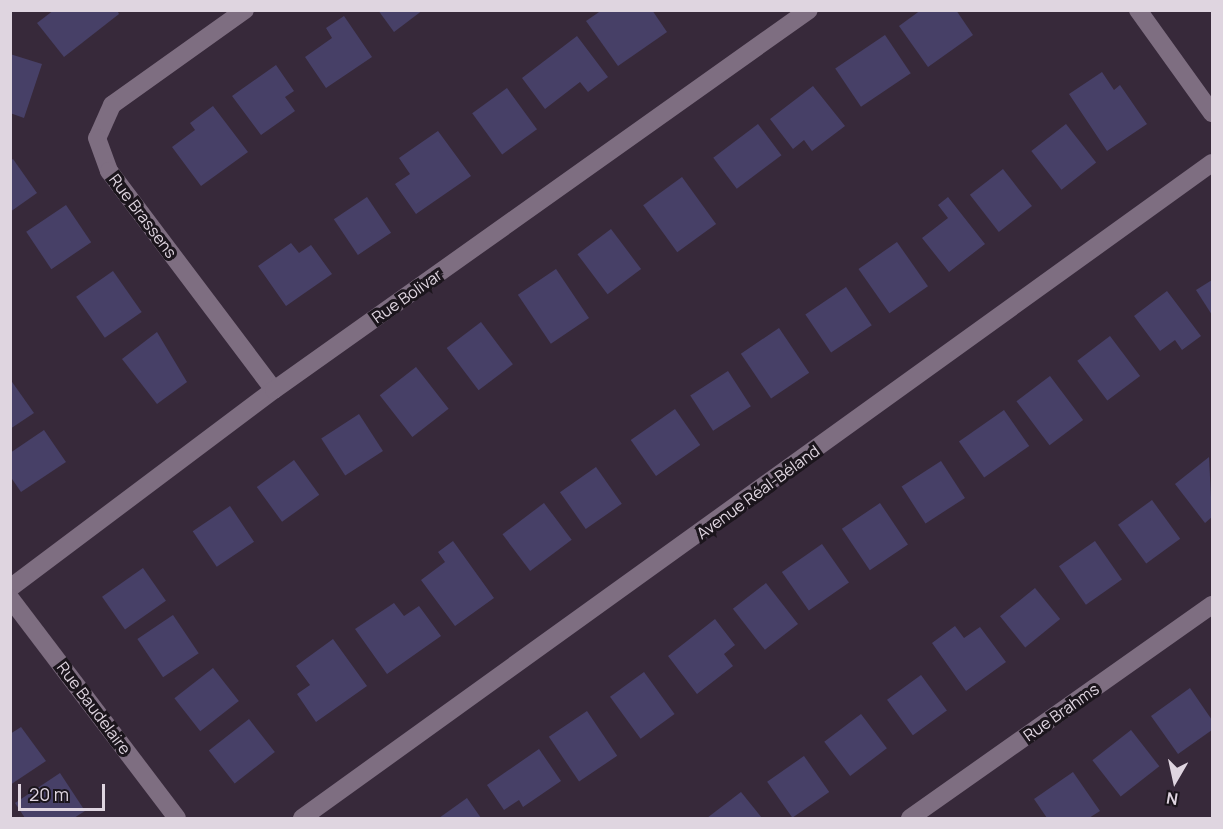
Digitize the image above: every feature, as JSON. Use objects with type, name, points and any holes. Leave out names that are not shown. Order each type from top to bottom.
[{"type":"street","name":"Rue Brassens","points":[[245,10],[112,105],[98,138],[110,171],[274,390]]},
{"type":"street","name":"Rue Bolivar","points":[[10,588],[274,390],[809,10]]},
{"type":"street","points":[[1138,10],[1212,112]]},
{"type":"street","name":"Avenue Réal-Béland","points":[[302,819],[1212,163]]},
{"type":"street","name":"Rue Baudelaire","points":[[10,598],[177,819]]},
{"type":"street","name":"Rue Brahms","points":[[910,819],[1212,605]]},
{"type":"building","points":[[54,10],[117,10],[119,14],[64,57],[37,23]]},
{"type":"building","points":[[378,10],[423,10],[394,32]]},
{"type":"building","points":[[602,10],[652,10],[667,32],[618,66],[586,21]]},
{"type":"building","points":[[921,10],[956,10],[973,35],[928,67],[899,26]]},
{"type":"building","points":[[344,16],[372,57],[326,88],[305,57],[332,38],[326,28]]},
{"type":"building","points":[[885,35],[911,73],[861,107],[835,69]]},
{"type":"building","points":[[577,36],[608,77],[588,92],[580,82],[545,109],[522,78]]},
{"type":"building","points":[[10,54],[42,64],[24,118],[10,113]]},
{"type":"building","points":[[276,65],[294,91],[285,97],[295,111],[261,135],[232,96]]},
{"type":"building","points":[[1102,72],[1114,90],[1120,85],[1147,124],[1107,151],[1069,94]]},
{"type":"building","points":[[813,86],[845,126],[812,151],[804,140],[793,149],[770,119]]},
{"type":"building","points":[[507,88],[537,129],[502,155],[472,113]]},
{"type":"building","points":[[213,106],[248,152],[201,186],[172,147],[195,130],[190,123]]},
{"type":"building","points":[[758,124],[781,155],[737,189],[713,158]]},
{"type":"building","points":[[1066,124],[1096,163],[1061,190],[1031,151]]},
{"type":"building","points":[[438,131],[471,176],[416,214],[395,184],[410,174],[399,158]]},
{"type":"building","points":[[13,159],[37,193],[10,212],[10,161]]},
{"type":"building","points":[[1003,169],[1032,206],[999,232],[970,195]]},
{"type":"building","points":[[682,177],[716,224],[677,252],[643,205]]},
{"type":"building","points":[[367,197],[391,233],[358,255],[334,219]]},
{"type":"building","points":[[948,197],[985,244],[949,272],[922,238],[948,218],[938,205]]},
{"type":"building","points":[[66,205],[91,242],[51,269],[26,232]]},
{"type":"building","points":[[611,229],[641,269],[608,294],[577,254]]},
{"type":"building","points":[[897,242],[928,286],[889,313],[858,269]]},
{"type":"building","points":[[291,243],[299,253],[311,245],[332,274],[286,306],[258,266]]},
{"type":"building","points":[[556,269],[589,318],[551,344],[518,295]]},
{"type":"building","points":[[113,271],[142,312],[105,338],[76,297]]},
{"type":"building","points":[[1212,280],[1212,315],[1196,290]]},
{"type":"building","points":[[846,287],[872,325],[831,353],[805,314]]},
{"type":"building","points":[[1167,291],[1201,336],[1182,350],[1175,340],[1160,351],[1134,316]]},
{"type":"building","points":[[481,322],[513,364],[479,390],[447,348]]},
{"type":"building","points":[[779,328],[809,373],[771,398],[741,354]]},
{"type":"building","points":[[157,332],[187,382],[157,404],[122,359]]},
{"type":"building","points":[[1110,336],[1140,376],[1107,401],[1077,361]]},
{"type":"building","points":[[416,367],[449,409],[412,437],[380,395]]},
{"type":"building","points":[[728,371],[751,406],[713,431],[690,396]]},
{"type":"building","points":[[1050,376],[1083,420],[1050,445],[1016,401]]},
{"type":"building","points":[[10,379],[34,413],[10,429]]},
{"type":"building","points":[[675,409],[700,445],[656,476],[631,440]]},
{"type":"building","points":[[1004,410],[1029,446],[984,478],[959,442]]},
{"type":"building","points":[[359,414],[383,451],[345,475],[321,439]]},
{"type":"building","points":[[44,430],[66,462],[21,492],[10,476],[10,453]]},
{"type":"building","points":[[1209,457],[1212,517],[1205,523],[1175,484]]},
{"type":"building","points":[[294,460],[319,495],[282,522],[257,487]]},
{"type":"building","points":[[941,461],[965,498],[926,523],[902,487]]},
{"type":"building","points":[[596,467],[622,504],[586,529],[560,492]]},
{"type":"building","points":[[1152,500],[1180,539],[1146,564],[1118,525]]},
{"type":"building","points":[[544,503],[572,540],[530,571],[502,534]]},
{"type":"building","points":[[880,503],[908,544],[870,570],[842,529]]},
{"type":"building","points":[[230,506],[254,542],[217,567],[193,531]]},
{"type":"building","points":[[453,541],[494,598],[455,626],[421,580],[445,562],[438,552]]},
{"type":"building","points":[[1095,541],[1122,580],[1086,605],[1059,566]]},
{"type":"building","points":[[822,544],[849,583],[809,611],[782,572]]},
{"type":"building","points":[[143,568],[166,601],[125,629],[102,597]]},
{"type":"building","points":[[766,583],[798,624],[765,650],[733,609]]},
{"type":"building","points":[[1035,588],[1060,619],[1025,647],[1000,616]]},
{"type":"building","points":[[394,603],[404,616],[419,606],[441,636],[387,674],[355,629]]},
{"type":"building","points":[[173,615],[199,653],[163,677],[137,639]]},
{"type":"building","points":[[715,619],[735,645],[724,654],[733,666],[697,694],[668,656]]},
{"type":"building","points":[[955,626],[964,638],[980,627],[1006,662],[966,691],[932,643]]},
{"type":"building","points":[[333,639],[367,686],[316,722],[297,694],[310,685],[296,666]]},
{"type":"building","points":[[213,668],[239,701],[200,731],[174,698]]},
{"type":"building","points":[[644,672],[675,714],[641,739],[610,697]]},
{"type":"building","points":[[921,675],[947,711],[913,735],[887,700]]},
{"type":"building","points":[[1190,688],[1212,720],[1212,730],[1178,754],[1151,716]]},
{"type":"building","points":[[587,711],[617,756],[579,781],[549,737]]},
{"type":"building","points":[[861,714],[887,748],[850,776],[824,742]]},
{"type":"building","points":[[249,719],[275,752],[235,783],[209,750]]},
{"type":"building","points":[[21,727],[46,761],[10,785],[10,734]]},
{"type":"building","points":[[1131,730],[1159,766],[1121,796],[1092,760]]},
{"type":"building","points":[[539,749],[561,781],[523,807],[519,800],[504,810],[487,785]]},
{"type":"building","points":[[804,756],[829,792],[792,818],[767,782]]},
{"type":"building","points":[[1073,772],[1100,811],[1089,818],[1047,818],[1034,799]]},
{"type":"building","points":[[60,773],[85,811],[74,818],[25,818],[15,803]]},
{"type":"building","points":[[741,792],[762,818],[707,818]]},
{"type":"building","points":[[467,798],[481,818],[439,818]]}]
